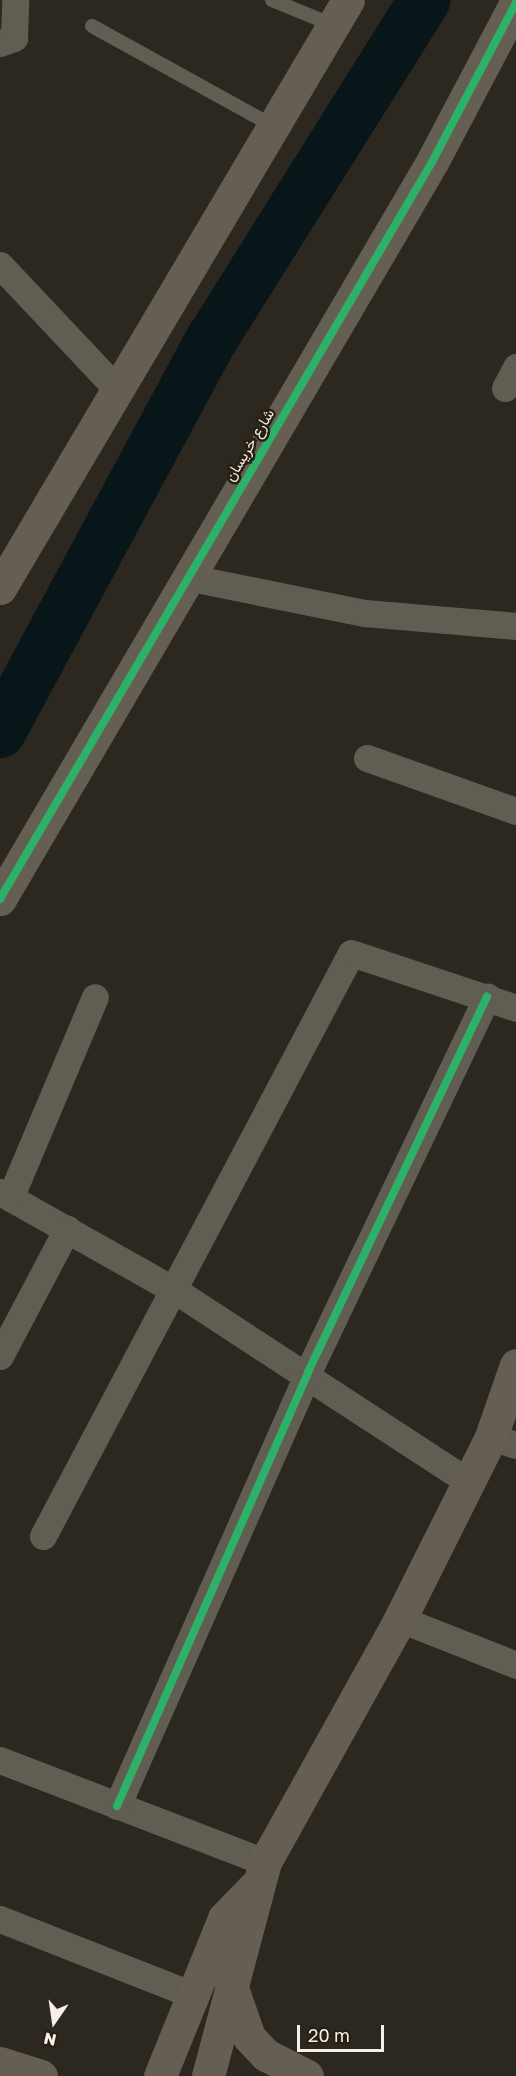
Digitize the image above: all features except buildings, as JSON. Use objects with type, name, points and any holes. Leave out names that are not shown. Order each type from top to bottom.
[{"type":"street","points":[[0,43],[14,38],[15,0]]},
{"type":"street","name":"شارع خريسان","points":[[0,898],[186,577],[432,162],[516,3]]},
{"type":"street","points":[[0,588],[340,13]]},
{"type":"street","points":[[0,265],[117,389]]},
{"type":"street","points":[[186,577],[365,613],[516,626]]},
{"type":"street","points":[[367,758],[516,811]]},
{"type":"street","points":[[43,1536],[176,1291],[351,953],[516,1008]]},
{"type":"street","points":[[95,997],[5,1195],[176,1291],[308,1372],[466,1480]]},
{"type":"street","points":[[117,1806],[308,1372],[488,998]]},
{"type":"street","points":[[0,1356],[67,1229]]},
{"type":"street","points":[[160,2076],[190,1994],[224,1918],[259,1875],[400,1619],[466,1480],[503,1441],[516,1365]]},
{"type":"street","points":[[400,1619],[516,1665]]},
{"type":"street","points":[[0,1760],[117,1806],[259,1875]]},
{"type":"street","points":[[208,2076],[230,1983],[250,1924],[259,1875]]},
{"type":"street","points":[[0,1919],[190,1994]]},
{"type":"street","points":[[230,1983],[249,2037],[266,2055],[307,2076]]},
{"type":"street","points":[[0,2063],[41,2076]]},
{"type":"lane","points":[[272,0],[340,13]]},
{"type":"lane","points":[[92,26],[273,126]]},
{"type":"waterway","points":[[0,732],[212,339],[425,0]]},
{"type":"cycle path","points":[[0,899],[432,162],[516,3]]},
{"type":"cycle path","points":[[117,1806],[308,1372],[487,997]]}]
